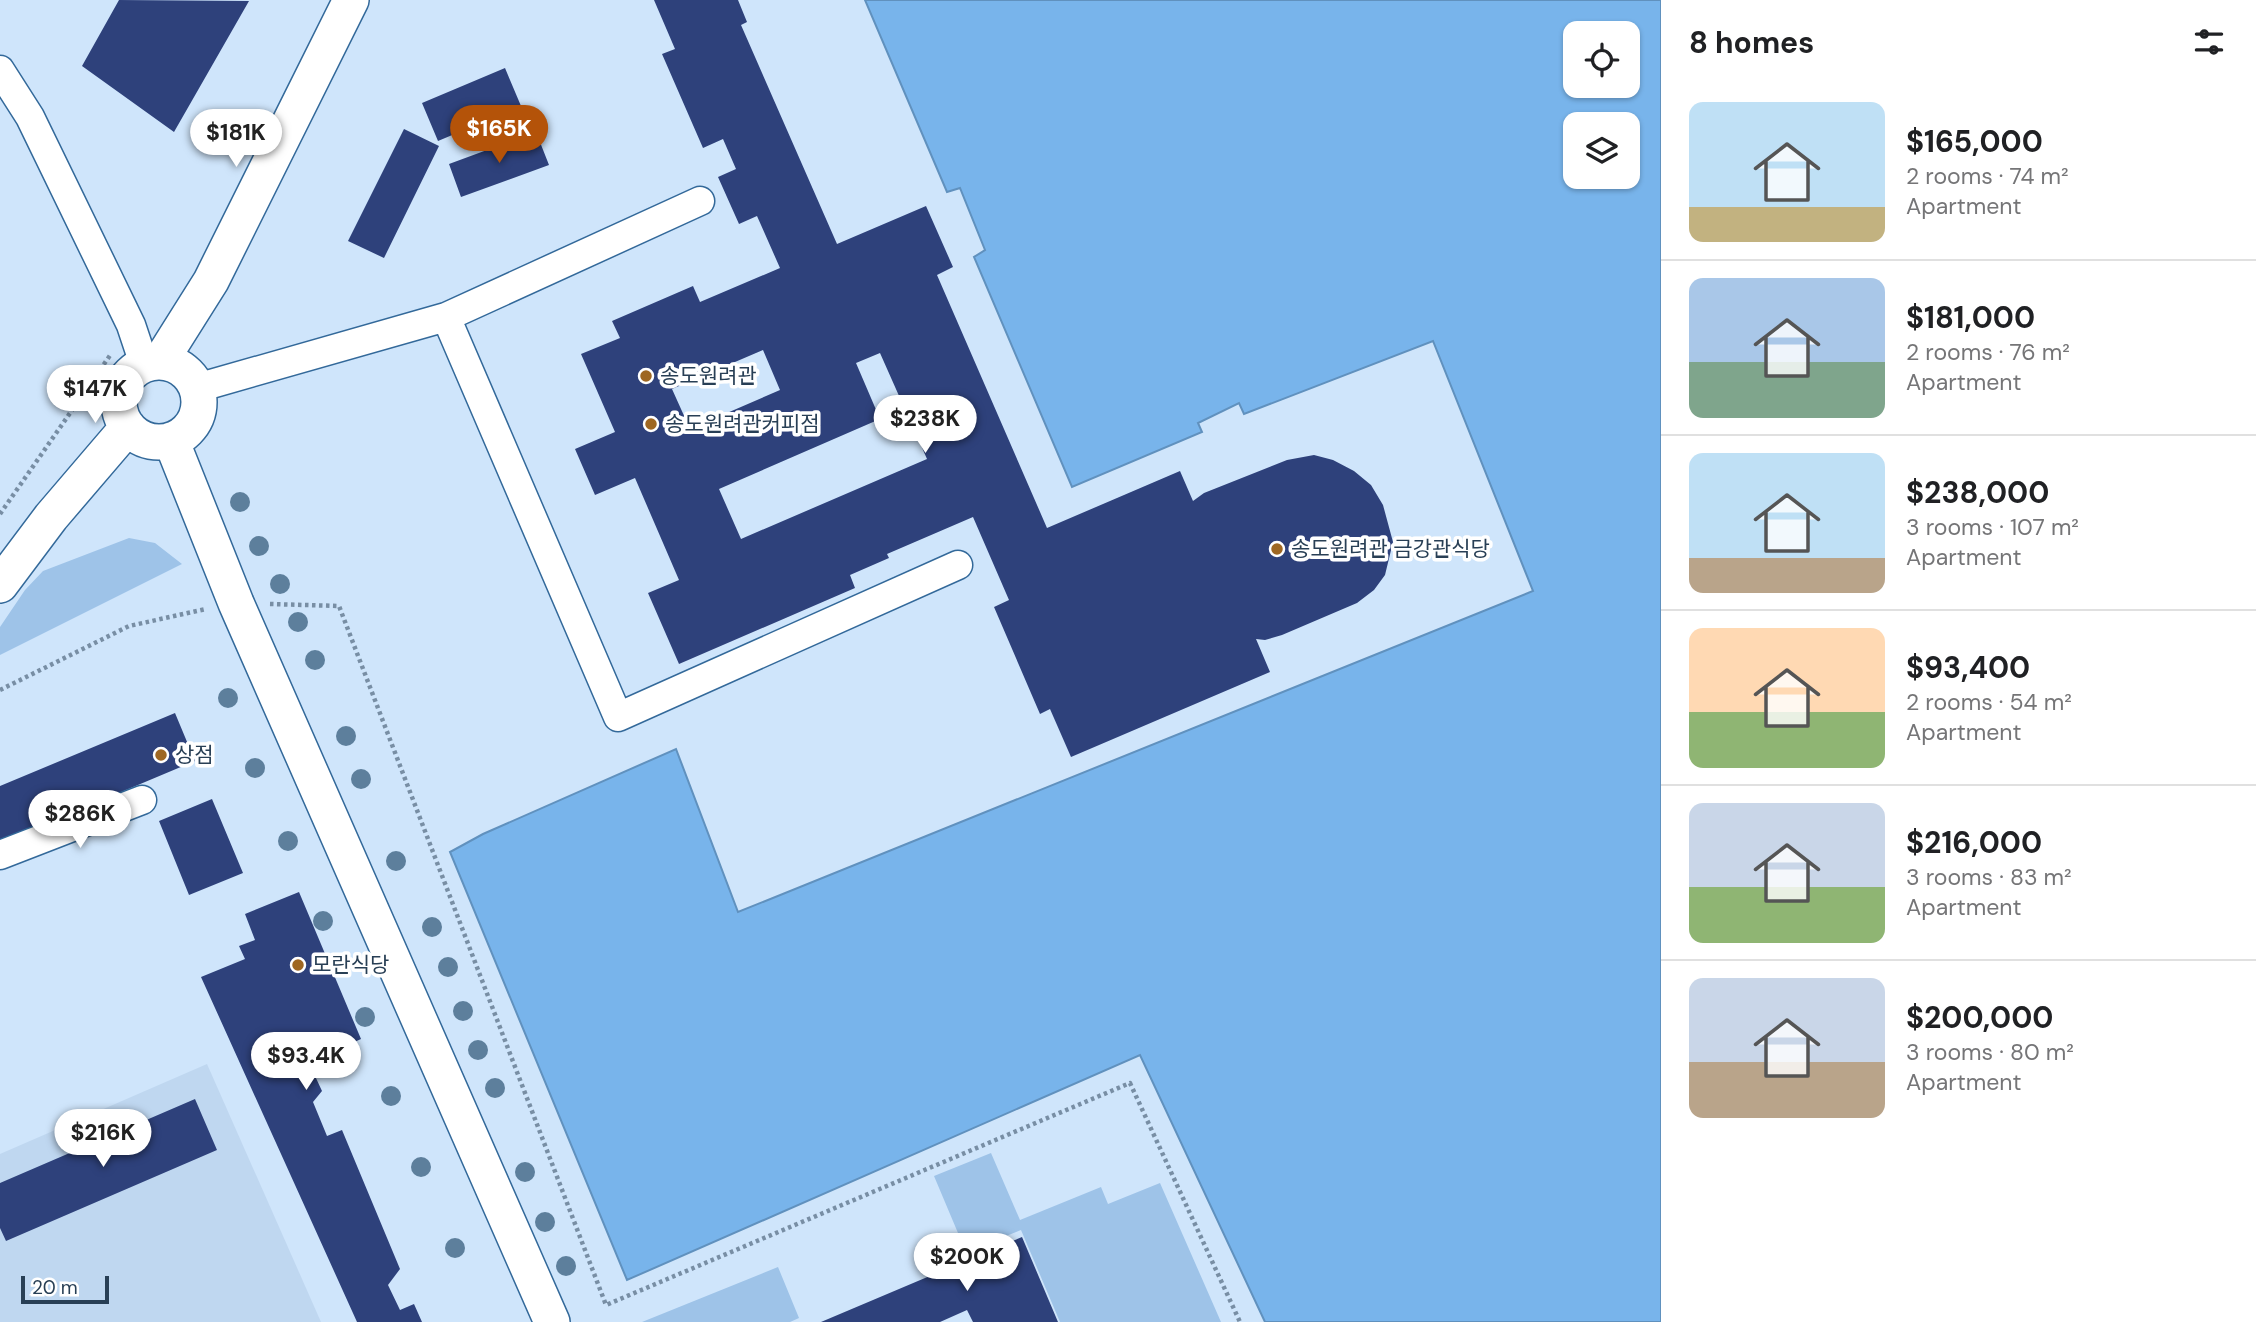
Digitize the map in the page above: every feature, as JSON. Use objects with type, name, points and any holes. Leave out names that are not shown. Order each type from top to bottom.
[{"type":"main road","points":[[152,363],[182,369],[191,377],[197,388],[198,414],[183,434],[171,440],[148,440],[128,427],[119,405],[120,393],[132,372],[152,363],[211,281],[351,0]]},
{"type":"main road","points":[[0,585],[51,517],[128,427]]},
{"type":"main road","points":[[171,440],[236,603],[552,1322]]},
{"type":"street","points":[[0,70],[30,117],[152,363]]},
{"type":"street","points":[[197,388],[446,317],[700,201]]},
{"type":"street","points":[[446,317],[618,717],[958,565]]},
{"type":"street","points":[[0,855],[142,800]]},
{"type":"path","points":[[0,514],[131,325]]},
{"type":"path","points":[[0,690],[129,626],[236,603],[339,606],[606,1305],[1130,1083],[1240,1322]]},
{"type":"shaded area","points":[[865,0],[1661,0],[1661,1322],[1265,1322],[1140,1055],[627,1280],[450,852],[483,834],[676,749],[738,912],[1533,591],[1433,341],[1244,414],[1239,403],[1198,423],[1202,432],[1072,487],[974,257],[985,250],[960,188],[947,192]]},
{"type":"shaded area","points":[[129,538],[155,543],[182,564],[0,655],[0,627],[25,590],[43,571]]},
{"type":"shaded area","points":[[207,1064],[321,1322],[0,1322],[0,1154]]},
{"type":"shaded area","points":[[991,1153],[1020,1220],[1101,1187],[1108,1204],[1160,1183],[1221,1322],[1060,1322],[1021,1230],[966,1252],[934,1176]]},
{"type":"shaded area","points":[[778,1267],[799,1318],[790,1322],[642,1322]]},
{"type":"building","points":[[119,0],[249,1],[174,132],[82,66]]},
{"type":"building","name":"송도원려관","points":[[654,0],[738,0],[747,22],[741,25],[837,244],[926,206],[953,267],[937,275],[1047,528],[1180,471],[1193,501],[1204,493],[1287,460],[1314,455],[1333,460],[1354,471],[1371,485],[1383,505],[1393,542],[1385,575],[1374,590],[1357,603],[1282,635],[1265,640],[1256,639],[1270,672],[1071,757],[1050,709],[1040,714],[994,607],[1009,600],[973,517],[887,554],[889,558],[850,575],[855,588],[679,664],[648,593],[679,580],[635,478],[595,495],[575,449],[615,432],[581,354],[620,338],[612,321],[693,286],[700,302],[780,268],[757,216],[739,224],[718,177],[736,169],[723,139],[703,148],[662,54],[675,49]],"holes":[[[763,350],[780,390],[690,429],[672,389]],[[880,353],[927,459],[741,539],[719,489],[880,419],[856,363]]]},
{"type":"building","points":[[505,68],[521,106],[438,141],[422,103]]},
{"type":"building","points":[[404,129],[439,146],[384,258],[348,241]]},
{"type":"building","points":[[536,132],[549,165],[461,197],[449,164]]},
{"type":"building","points":[[175,713],[195,761],[0,843],[0,786]]},
{"type":"building","points":[[212,799],[243,873],[189,895],[159,821]]},
{"type":"building","points":[[299,892],[361,1039],[309,1063],[322,1091],[313,1102],[327,1136],[342,1130],[400,1269],[388,1285],[400,1310],[414,1304],[422,1322],[357,1322],[201,977],[245,959],[239,946],[255,940],[245,914]]},
{"type":"building","points":[[195,1099],[217,1150],[6,1241],[0,1228],[0,1183]]},
{"type":"building","points":[[1022,1237],[1058,1322],[973,1322],[967,1310],[940,1322],[821,1322]]},
{"type":"place","name":"송도원려관","points":[[646,376]]},
{"type":"place","name":"송도원려관커피점","points":[[651,424]]},
{"type":"place","name":"송도원려관 금강관식당","points":[[1277,549]]},
{"type":"place","name":"상점","points":[[161,755]]},
{"type":"place","name":"모란식당","points":[[298,965]]}]
